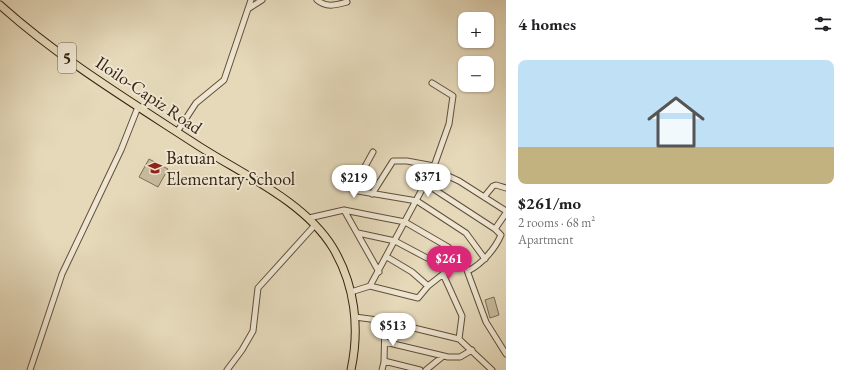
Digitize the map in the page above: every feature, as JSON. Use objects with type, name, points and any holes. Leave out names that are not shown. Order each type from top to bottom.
[{"type":"highway","name":"Iloilo-Capiz Road","points":[[0,4],[67,58],[138,107],[268,188],[309,218],[333,248],[351,292],[355,317],[356,348],[351,370]]},
{"type":"street","points":[[0,4],[4,0]]},
{"type":"street","points":[[177,132],[196,103],[224,80],[251,0]]},
{"type":"street","points":[[248,9],[262,0]]},
{"type":"street","points":[[316,0],[327,6],[347,2]]},
{"type":"street","points":[[370,286],[426,184],[434,167],[449,124],[453,96],[432,83]]},
{"type":"street","points":[[30,370],[62,274],[121,150],[138,107]]},
{"type":"street","points":[[373,152],[352,190],[417,201],[466,233],[485,259]]},
{"type":"street","points":[[372,194],[393,161],[407,161],[434,167],[459,181],[506,212],[495,229]]},
{"type":"street","points":[[426,184],[504,236],[478,266],[468,271]]},
{"type":"street","points":[[484,197],[493,186],[496,185],[506,188]]},
{"type":"street","points":[[309,218],[344,210],[405,222],[448,247],[461,260],[468,271],[486,322],[506,354]]},
{"type":"street","points":[[344,210],[358,233],[378,272]]},
{"type":"street","points":[[227,370],[242,350],[252,331],[258,288],[315,225]]},
{"type":"street","points":[[358,233],[395,241],[427,258]]},
{"type":"street","points":[[386,257],[412,272],[428,286]]},
{"type":"street","points":[[351,292],[370,286],[418,298],[428,286],[461,260]]},
{"type":"street","points":[[442,274],[462,316],[459,339]]},
{"type":"street","points":[[355,317],[385,321],[459,339],[492,370]]},
{"type":"street","points":[[382,370],[384,361],[385,321]]},
{"type":"street","points":[[384,342],[442,357],[460,357],[472,350]]},
{"type":"street","points":[[426,370],[442,357]]},
{"type":"street","points":[[384,361],[420,370]]},
{"type":"shaded area","points":[[149,159],[168,169],[158,187],[139,177]]},
{"type":"shaded area","points":[[494,297],[499,315],[490,318],[485,300]]},
{"type":"place","name":"Batuan Elementary School","points":[[155,168]]}]
